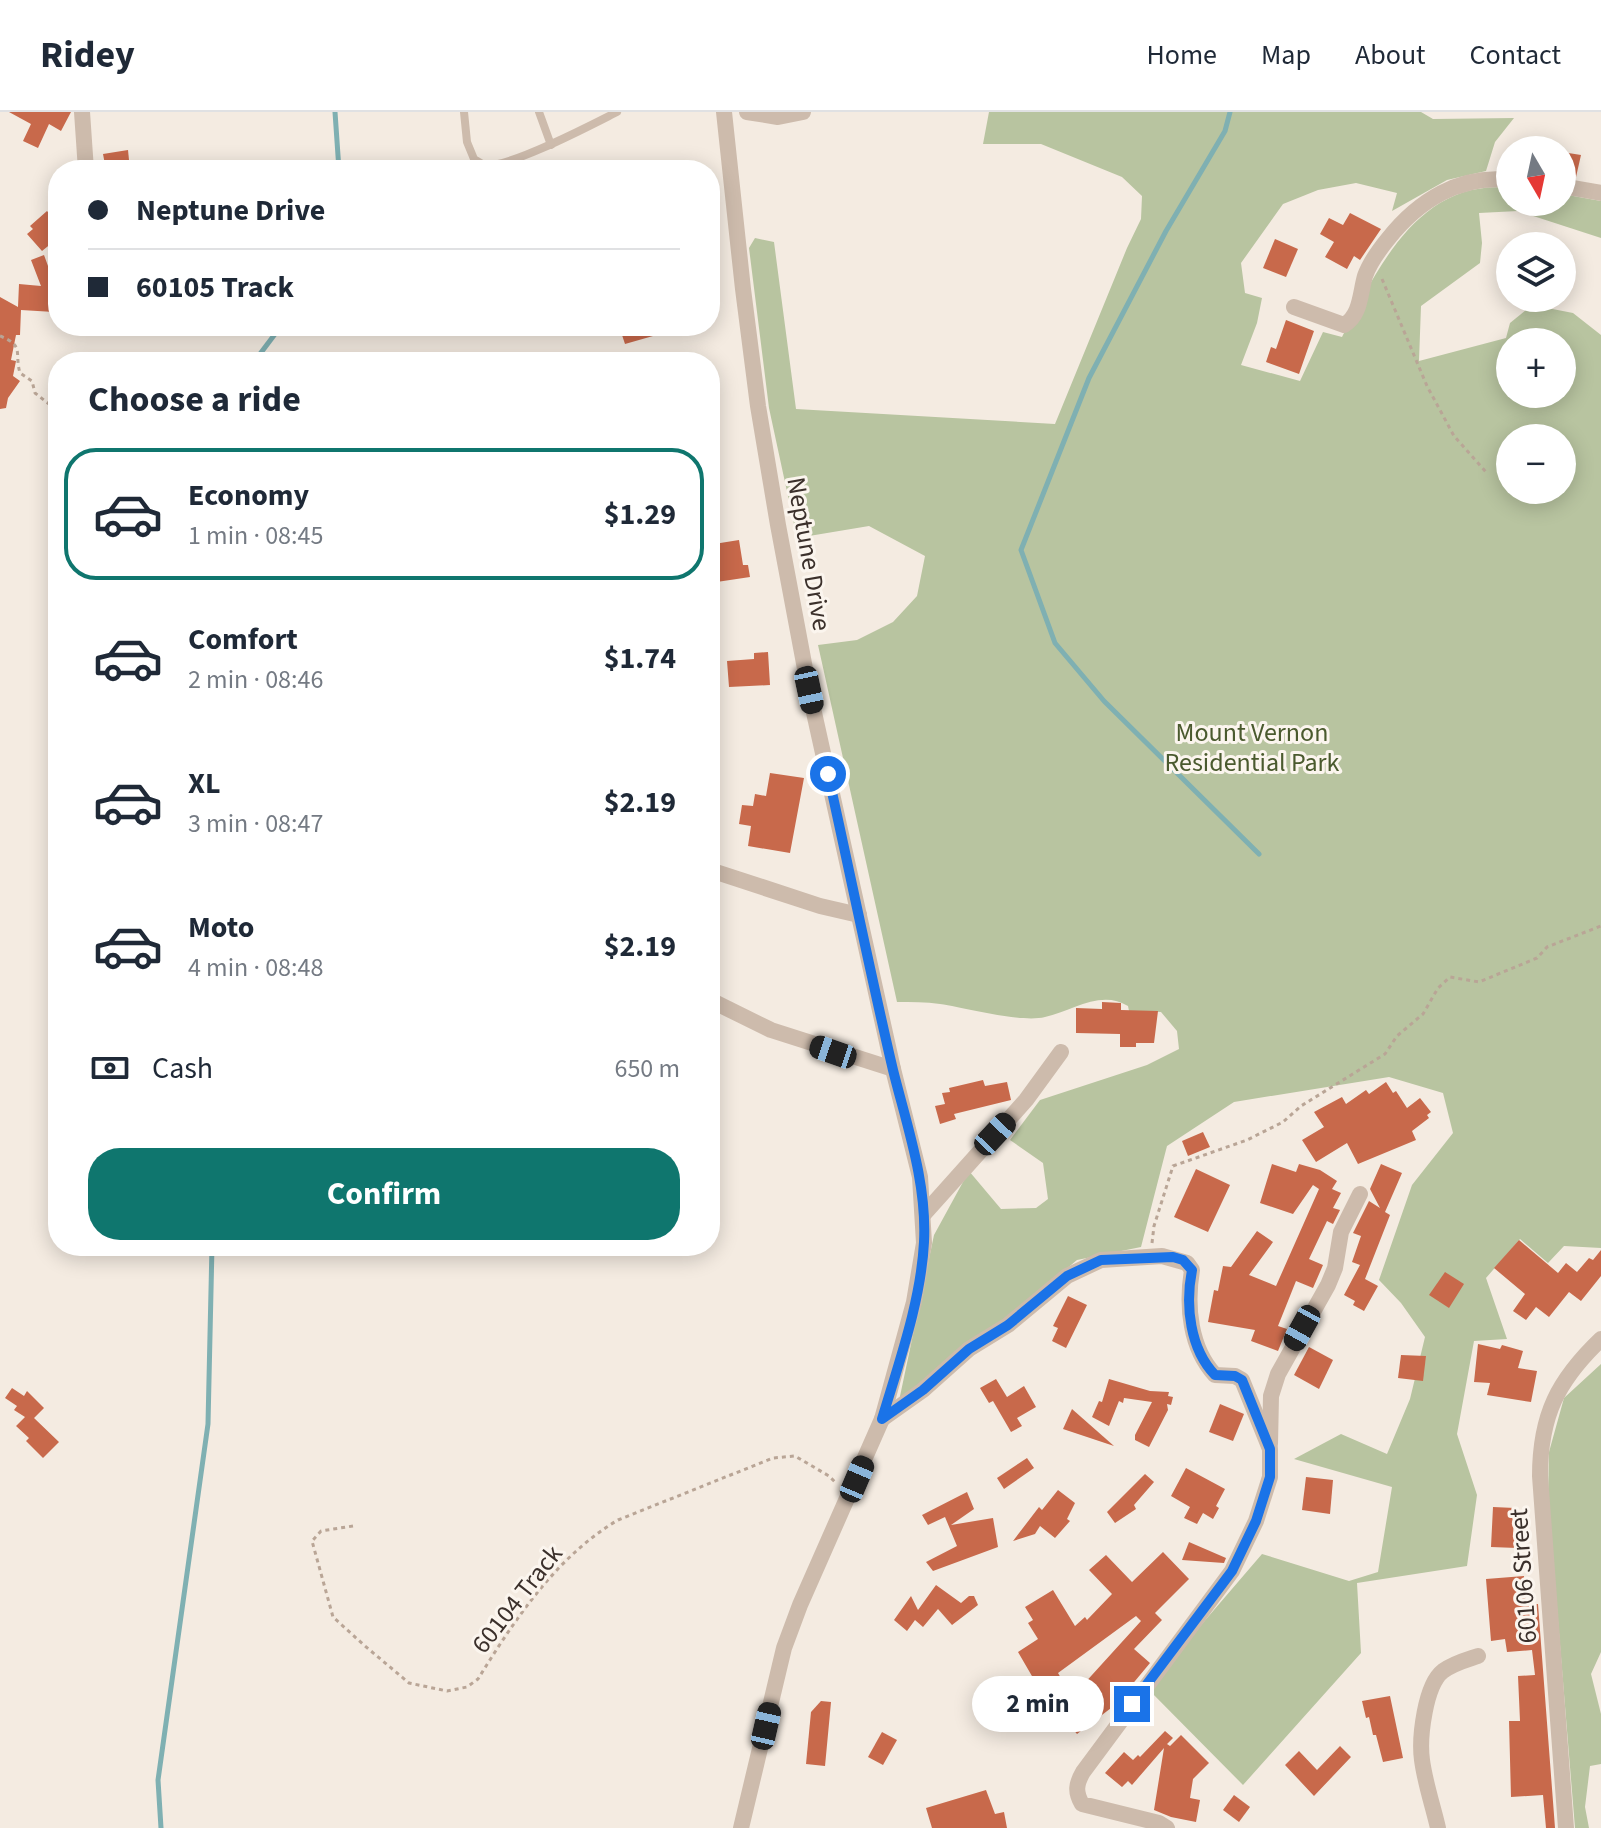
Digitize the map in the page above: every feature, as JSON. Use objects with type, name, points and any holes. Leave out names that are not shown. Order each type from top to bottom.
[{"type":"street","points":[[82,112],[85,160]]},
{"type":"street","name":"Neptune Drive","points":[[724,112],[743,289],[773,495],[809,690],[920,1177],[924,1214],[924,1243],[914,1302],[882,1419],[784,1648],[741,1828]]},
{"type":"street","points":[[747,112],[778,117],[803,112]]},
{"type":"street","points":[[1294,307],[1336,324],[1344,325],[1351,321],[1374,257],[1406,216],[1439,192],[1472,181],[1496,180]]},
{"type":"street","points":[[1576,189],[1601,193]]},
{"type":"street","points":[[720,873],[820,906],[859,915]]},
{"type":"street","points":[[720,1005],[771,1030],[893,1069]]},
{"type":"street","points":[[924,1214],[1026,1100],[1061,1052]]},
{"type":"street","points":[[1167,1828],[1159,1823],[1082,1804],[1076,1794],[1078,1781],[1232,1571],[1256,1521],[1270,1477],[1271,1396],[1278,1374],[1328,1285],[1335,1268],[1341,1232],[1360,1194]]},
{"type":"street","points":[[882,1419],[923,1390],[969,1349],[1008,1325],[1067,1276],[1101,1260],[1150,1256],[1183,1260],[1192,1270],[1193,1338],[1201,1359],[1215,1375],[1235,1376],[1242,1380],[1270,1449]]},
{"type":"street","name":"60106 Street","points":[[1566,1828],[1540,1447],[1551,1407],[1578,1361],[1601,1339]]},
{"type":"street","points":[[1438,1828],[1422,1759],[1423,1729],[1430,1692],[1440,1673],[1456,1663],[1478,1656]]},
{"type":"lane","points":[[464,112],[467,142],[476,160]]},
{"type":"lane","points":[[539,112],[551,145]]},
{"type":"lane","points":[[508,160],[551,145],[617,112]]},
{"type":"path","points":[[1374,257],[1427,386],[1454,436],[1486,472]]},
{"type":"path","points":[[0,336],[18,347],[20,373],[32,381],[35,393],[48,403]]},
{"type":"path","points":[[1150,1256],[1154,1226],[1173,1166],[1247,1140],[1283,1122],[1301,1106],[1385,1054],[1397,1036],[1423,1014],[1438,988],[1450,977],[1479,982],[1537,958],[1547,947],[1601,926]]},
{"type":"path","name":"60104 Track","points":[[353,1526],[321,1531],[312,1541],[333,1617],[409,1683],[447,1691],[467,1687],[478,1679],[551,1576],[595,1534],[618,1520],[773,1458],[795,1456],[829,1476],[849,1498]]},
{"type":"green space","name":"Mount Vernon Residential Park","points":[[989,112],[1421,112],[1433,119],[1514,118],[1500,136],[1496,136],[1486,171],[1447,180],[1392,211],[1397,193],[1356,183],[1318,190],[1283,204],[1241,263],[1245,293],[1262,298],[1257,323],[1241,365],[1300,381],[1323,332],[1342,337],[1370,284],[1405,233],[1426,213],[1450,198],[1478,189],[1496,188],[1496,212],[1479,213],[1480,263],[1421,306],[1419,361],[1496,341],[1496,408],[1576,408],[1576,328],[1509,328],[1510,323],[1523,312],[1568,312],[1601,335],[1601,1248],[1564,1246],[1548,1263],[1520,1239],[1486,1278],[1507,1339],[1474,1341],[1457,1434],[1477,1495],[1467,1566],[1357,1583],[1361,1653],[1243,1785],[1147,1688],[1262,1554],[1349,1581],[1378,1572],[1392,1487],[1294,1459],[1341,1434],[1387,1454],[1410,1399],[1425,1337],[1401,1303],[1379,1280],[1412,1185],[1453,1133],[1443,1093],[1389,1077],[1234,1102],[1167,1146],[1141,1247],[1077,1260],[1002,1323],[899,1401],[934,1235],[969,1171],[1001,1209],[1036,1208],[1048,1199],[1043,1163],[1010,1140],[1040,1100],[1147,1065],[1179,1049],[1177,1031],[1161,1012],[1129,1011],[1128,1006],[1118,1001],[1097,1000],[1035,1018],[1008,1017],[935,1003],[897,1002],[818,645],[857,640],[893,622],[917,596],[925,556],[869,526],[797,538],[769,408],[749,248],[755,238],[774,242],[796,409],[1055,424],[1141,219],[1142,196],[1122,177],[1041,144],[983,144]]},
{"type":"green space","points":[[1576,197],[1601,201],[1601,238],[1533,216],[1576,216]]},
{"type":"green space","points":[[1601,1364],[1601,1652],[1591,1674],[1601,1714],[1601,1764],[1590,1766],[1585,1807],[1589,1828],[1575,1828],[1548,1498],[1549,1452],[1564,1398]]},
{"type":"building","points":[[9,112],[71,112],[61,131],[49,124],[38,148],[23,141],[31,124]]},
{"type":"building","points":[[128,150],[129,160],[104,160],[103,154]]},
{"type":"building","points":[[1576,154],[1581,155],[1576,177]]},
{"type":"building","points":[[48,212],[48,246],[42,251],[27,234],[33,229],[30,226]]},
{"type":"building","points":[[1350,213],[1381,229],[1360,260],[1354,256],[1347,269],[1325,257],[1334,242],[1320,234],[1329,218],[1343,225]]},
{"type":"building","points":[[1275,239],[1298,249],[1286,277],[1263,268]]},
{"type":"building","points":[[44,255],[48,266],[48,312],[21,310],[20,335],[16,335],[11,360],[16,361],[13,376],[20,381],[8,398],[6,408],[0,409],[0,297],[18,307],[19,284],[41,286],[31,260]]},
{"type":"building","points":[[1286,320],[1314,331],[1299,374],[1266,362],[1271,347],[1276,349]]},
{"type":"building","points":[[622,336],[653,336],[625,344]]},
{"type":"building","points":[[739,540],[743,565],[748,565],[750,577],[720,582],[720,543]]},
{"type":"building","points":[[768,652],[770,685],[729,687],[727,661],[754,659],[754,653]]},
{"type":"building","points":[[770,773],[804,778],[790,853],[748,846],[751,826],[739,824],[742,805],[753,806],[755,794],[766,796]]},
{"type":"building","points":[[1102,1002],[1121,1003],[1121,1010],[1158,1011],[1154,1043],[1120,1047],[1120,1034],[1076,1033],[1076,1008],[1102,1009]]},
{"type":"building","points":[[983,1080],[985,1086],[1007,1082],[1011,1100],[954,1114],[956,1119],[940,1124],[935,1106],[945,1104],[942,1093],[950,1092],[949,1088]]},
{"type":"building","points":[[1386,1082],[1407,1108],[1420,1098],[1431,1112],[1427,1115],[1429,1118],[1412,1131],[1416,1140],[1358,1164],[1347,1143],[1316,1162],[1302,1140],[1324,1127],[1314,1112],[1342,1097],[1346,1104],[1366,1090],[1369,1094]]},
{"type":"building","points":[[1203,1132],[1210,1147],[1188,1156],[1182,1141]]},
{"type":"building","points":[[1272,1164],[1296,1172],[1299,1164],[1320,1170],[1337,1181],[1332,1189],[1341,1193],[1333,1208],[1340,1210],[1333,1224],[1327,1221],[1309,1259],[1323,1265],[1313,1288],[1296,1281],[1278,1326],[1287,1329],[1278,1351],[1251,1341],[1255,1330],[1208,1322],[1214,1290],[1218,1291],[1223,1266],[1231,1267],[1257,1231],[1273,1242],[1249,1275],[1276,1286],[1319,1189],[1313,1185],[1293,1214],[1260,1203]]},
{"type":"building","points":[[1381,1164],[1402,1173],[1385,1212],[1390,1215],[1365,1279],[1378,1286],[1364,1311],[1344,1295],[1360,1265],[1352,1262],[1361,1236],[1353,1233],[1369,1201],[1380,1208],[1370,1189]]},
{"type":"building","points":[[1196,1169],[1230,1185],[1208,1232],[1174,1217]]},
{"type":"building","points":[[1519,1240],[1558,1273],[1566,1263],[1577,1272],[1601,1250],[1601,1276],[1581,1301],[1569,1292],[1549,1317],[1536,1307],[1526,1320],[1513,1311],[1525,1294],[1494,1268]]},
{"type":"building","points":[[1445,1272],[1464,1284],[1449,1308],[1429,1295]]},
{"type":"building","points":[[1068,1296],[1087,1305],[1066,1348],[1052,1341],[1058,1328],[1053,1326]]},
{"type":"building","points":[[1478,1344],[1500,1349],[1502,1345],[1523,1351],[1518,1368],[1537,1371],[1531,1402],[1487,1395],[1490,1383],[1474,1382]]},
{"type":"building","points":[[1309,1347],[1333,1360],[1319,1389],[1294,1375]]},
{"type":"building","points":[[1401,1355],[1426,1356],[1423,1381],[1398,1378]]},
{"type":"building","points":[[996,1379],[1007,1397],[1024,1386],[1036,1407],[1017,1418],[1022,1426],[1011,1432],[993,1401],[989,1403],[980,1388]]},
{"type":"building","points":[[1109,1379],[1150,1391],[1169,1392],[1168,1396],[1173,1397],[1149,1447],[1135,1440],[1135,1435],[1152,1402],[1124,1398],[1123,1403],[1119,1401],[1109,1426],[1092,1417],[1099,1401],[1102,1402]]},
{"type":"building","points":[[12,1388],[24,1396],[27,1391],[44,1408],[34,1418],[59,1442],[43,1458],[16,1426],[25,1417],[14,1410],[17,1406],[5,1398]]},
{"type":"building","points":[[1220,1404],[1244,1414],[1233,1441],[1209,1432]]},
{"type":"building","points":[[1072,1409],[1114,1446],[1063,1429]]},
{"type":"building","points":[[1027,1458],[1034,1468],[1004,1489],[997,1478]]},
{"type":"building","points":[[1186,1468],[1225,1489],[1213,1519],[1203,1513],[1197,1524],[1184,1518],[1190,1507],[1171,1496]]},
{"type":"building","points":[[1145,1474],[1154,1482],[1134,1505],[1136,1509],[1115,1523],[1107,1512]]},
{"type":"building","points":[[1306,1477],[1333,1480],[1330,1514],[1302,1510]]},
{"type":"building","points":[[1058,1490],[1075,1503],[1067,1519],[1070,1521],[1055,1538],[1040,1526],[1035,1534],[1013,1541],[1039,1507],[1042,1510]]},
{"type":"building","points":[[967,1492],[974,1509],[951,1525],[993,1518],[998,1547],[933,1571],[926,1562],[957,1546],[945,1517],[928,1525],[922,1515]]},
{"type":"building","points":[[1493,1507],[1515,1508],[1513,1534],[1518,1534],[1517,1548],[1491,1547]]},
{"type":"building","points":[[1189,1542],[1226,1558],[1224,1563],[1182,1560]]},
{"type":"building","points":[[1163,1552],[1189,1579],[1155,1613],[1162,1620],[1134,1649],[1150,1663],[1115,1705],[1077,1734],[1072,1728],[1067,1731],[1018,1652],[1038,1639],[1028,1623],[1033,1620],[1025,1607],[1053,1590],[1075,1626],[1085,1617],[1087,1620],[1112,1594],[1089,1570],[1106,1555],[1132,1582]],"holes":[[[1136,1616],[1141,1621],[1072,1697],[1058,1673]]]},
{"type":"building","points":[[1524,1576],[1526,1605],[1538,1604],[1555,1828],[1546,1828],[1543,1795],[1511,1797],[1509,1721],[1520,1721],[1518,1676],[1535,1675],[1532,1650],[1507,1652],[1505,1639],[1491,1641],[1486,1579]]},
{"type":"building","points":[[936,1585],[961,1603],[974,1596],[978,1605],[952,1625],[938,1609],[923,1627],[915,1620],[907,1631],[894,1620],[911,1596],[918,1610]]},
{"type":"building","points":[[1390,1696],[1403,1758],[1383,1762],[1362,1701]]},
{"type":"building","points":[[821,1701],[831,1702],[825,1766],[806,1764],[811,1712]]},
{"type":"building","points":[[1165,1731],[1173,1738],[1167,1744],[1170,1746],[1181,1735],[1209,1763],[1193,1779],[1190,1798],[1200,1800],[1196,1822],[1154,1810],[1164,1748],[1132,1785],[1128,1781],[1122,1787],[1105,1773],[1124,1752],[1133,1760],[1138,1755],[1140,1757]]},
{"type":"building","points":[[882,1732],[897,1740],[883,1765],[868,1757]]},
{"type":"building","points":[[1340,1746],[1351,1757],[1314,1796],[1285,1765],[1299,1751],[1317,1770]]},
{"type":"building","points":[[986,1790],[995,1814],[1004,1812],[1007,1828],[932,1828],[926,1808]]},
{"type":"building","points":[[1234,1795],[1250,1807],[1239,1822],[1223,1810]]},
{"type":"waterway","points":[[335,112],[338,160]]},
{"type":"waterway","points":[[1230,112],[1225,131],[1166,231],[1089,378],[1021,550],[1055,643],[1104,701],[1259,854]]},
{"type":"waterway","points":[[262,352],[274,336]]},
{"type":"waterway","points":[[161,1828],[158,1780],[208,1424],[212,1256]]},
{"type":"route","points":[[828,774],[920,1177],[924,1214],[924,1243],[914,1302],[882,1419],[923,1390],[969,1349],[1008,1325],[1067,1276],[1101,1260],[1162,1256],[1183,1260],[1192,1270],[1193,1338],[1201,1359],[1215,1375],[1235,1376],[1242,1380],[1270,1449],[1270,1477],[1256,1521],[1232,1571],[1132,1704]]}]
